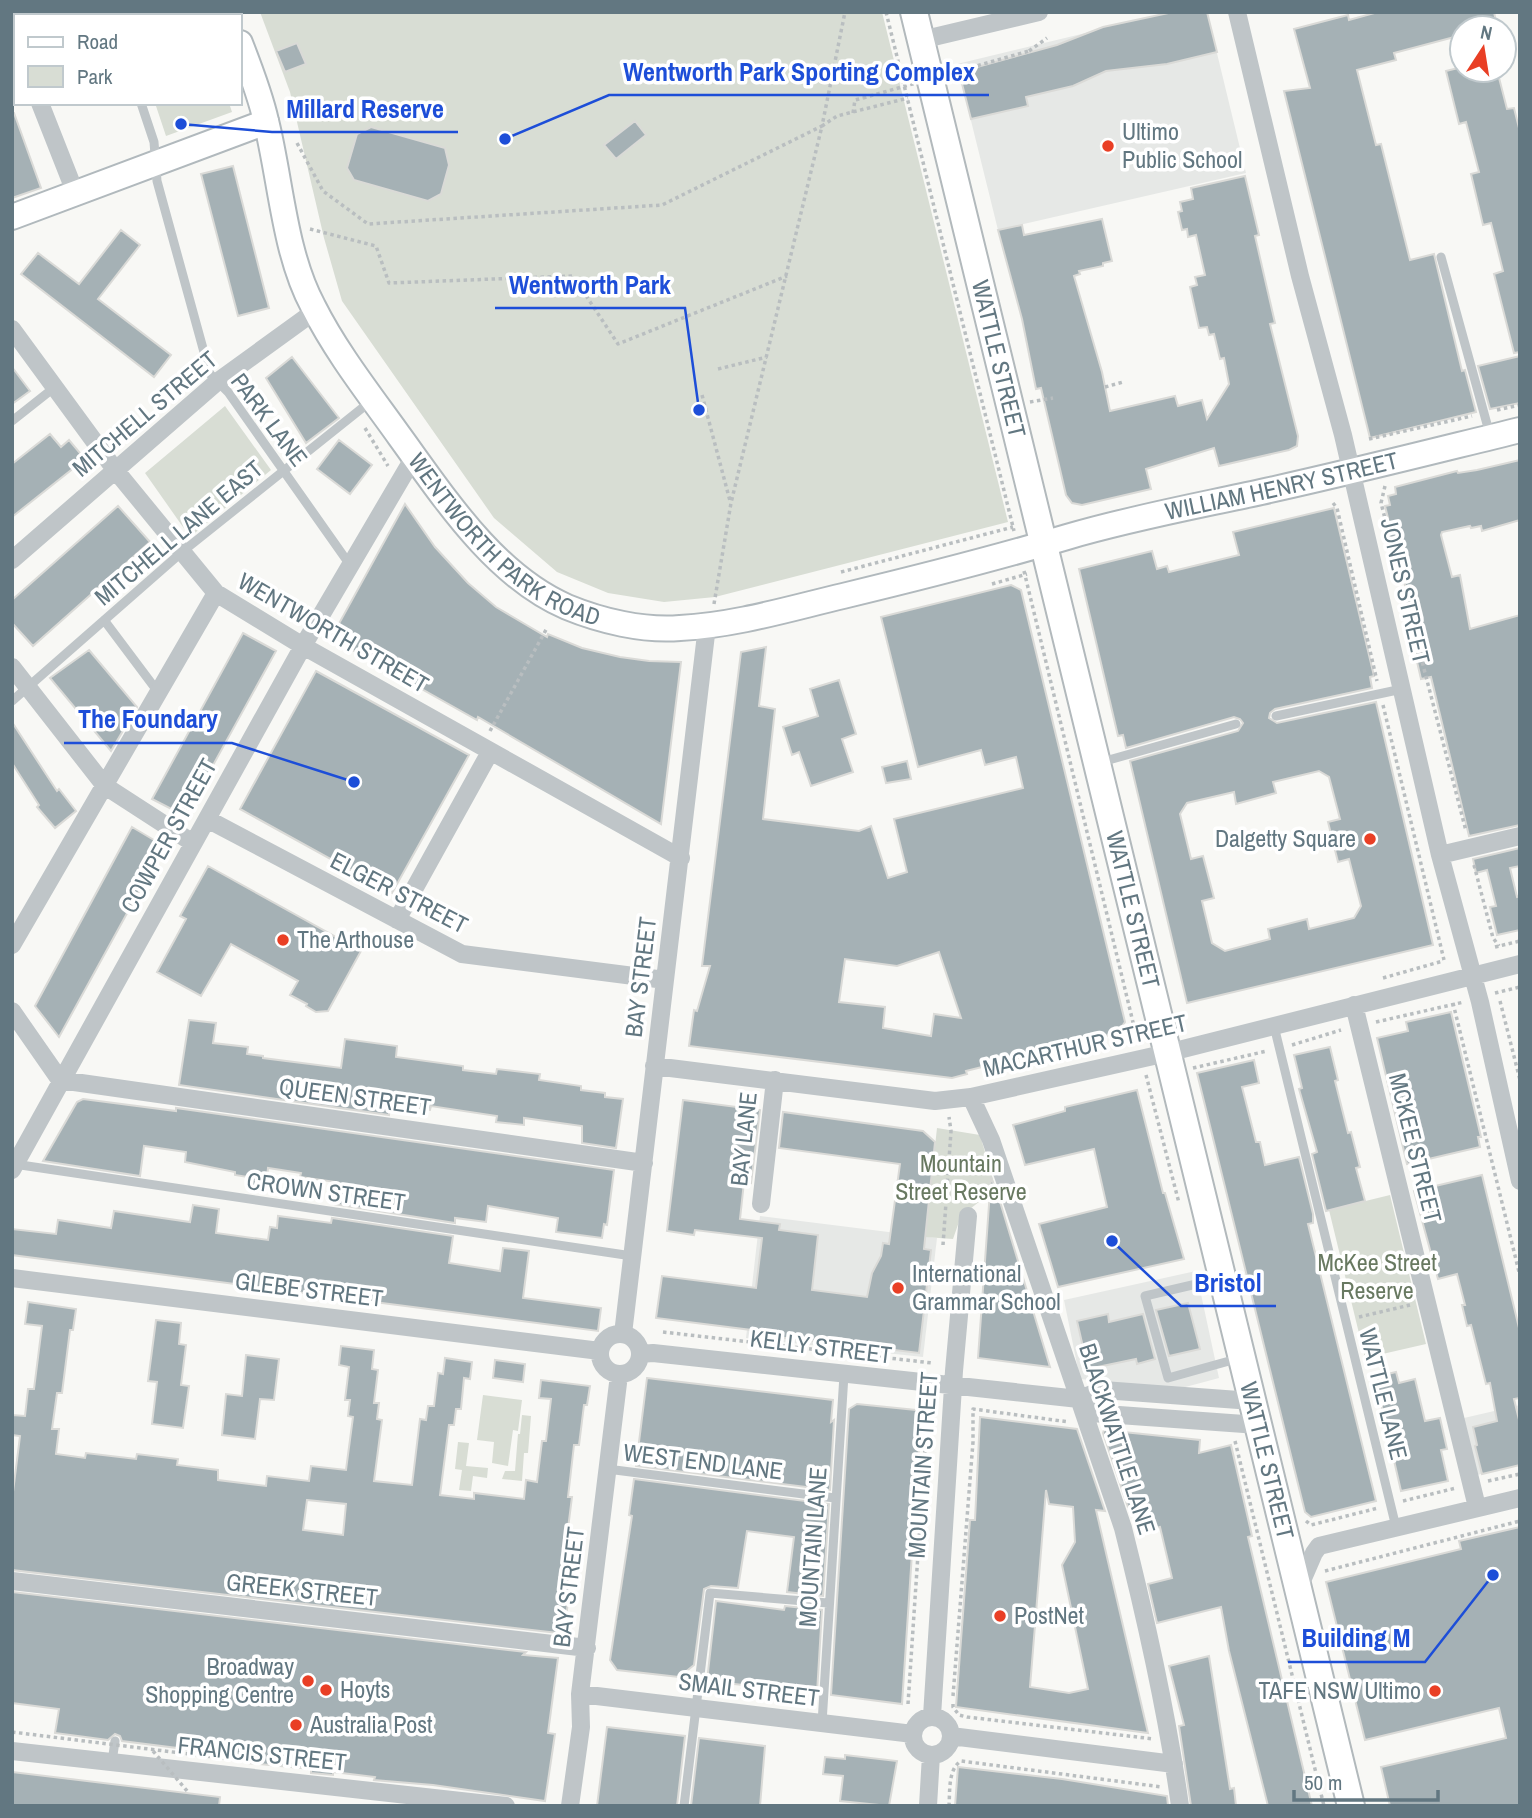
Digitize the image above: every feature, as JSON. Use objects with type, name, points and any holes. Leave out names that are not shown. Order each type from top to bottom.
[{"type":"main road","name":"WATTLE STREET","points":[[914,12],[1351,1806]]},
{"type":"street","points":[[921,40],[1039,12]]},
{"type":"street","name":"JONES STREET","points":[[1237,12],[1300,276],[1351,470],[1440,855],[1473,974],[1520,1181]]},
{"type":"street","name":"WENTWORTH PARK ROAD","points":[[242,48],[267,122],[288,225],[307,294],[315,311],[414,457],[483,544],[505,566],[544,595],[587,614],[633,625],[673,629],[708,612],[749,620],[1044,545]]},
{"type":"street","points":[[41,105],[75,192]]},
{"type":"street","points":[[12,217],[267,122]]},
{"type":"street","name":"MITCHELL STREET","points":[[12,560],[217,382],[315,311]]},
{"type":"street","name":"WENTWORTH STREET","points":[[13,331],[116,471],[216,593],[303,646],[681,858]]},
{"type":"street","name":"WILLIAM HENRY STREET","points":[[1044,545],[1183,508],[1351,470],[1487,425],[1520,430]]},
{"type":"street","name":"COWPER STREET","points":[[13,1166],[303,646],[414,457]]},
{"type":"street","points":[[12,945],[216,593]]},
{"type":"street","name":"BAY STREET","points":[[623,1334],[708,612]]},
{"type":"street","points":[[12,667],[105,786],[194,843]]},
{"type":"street","points":[[397,920],[490,752]]},
{"type":"street","name":"ELGER STREET","points":[[207,819],[462,954],[665,980]]},
{"type":"street","points":[[1440,855],[1520,836]]},
{"type":"street","name":"MACARTHUR STREET","points":[[654,1066],[935,1101],[971,1097],[1167,1053],[1520,964]]},
{"type":"street","name":"MCKEE STREET","points":[[1354,1005],[1477,1507]]},
{"type":"street","points":[[12,1011],[60,1080]]},
{"type":"street","name":"QUEEN STREET","points":[[60,1080],[644,1163]]},
{"type":"street","name":"BAY LANE","points":[[761,1204],[775,1080]]},
{"type":"street","name":"BLACKWATTLE LANE","points":[[971,1097],[991,1140],[1089,1408],[1139,1591],[1179,1798]]},
{"type":"street","name":"MOUNTAIN STREET","points":[[932,1716],[953,1386],[968,1216]]},
{"type":"street","name":"GLEBE STREET","points":[[12,1279],[600,1351]]},
{"type":"street","points":[[623,1334],[638,1345],[640,1354],[634,1369],[619,1375],[606,1369],[600,1358],[600,1351],[606,1340],[623,1334]]},
{"type":"street","name":"KELLY STREET","points":[[640,1354],[653,1353],[953,1386],[1089,1408],[1255,1413]]},
{"type":"street","name":"BAY STREET","points":[[570,1806],[581,1727],[580,1694],[619,1375]]},
{"type":"street","name":"KELLY STREET","points":[[1089,1408],[1103,1390],[1255,1413]]},
{"type":"street","points":[[1298,1590],[1319,1546],[1520,1498]]},
{"type":"street","name":"GREEK STREET","points":[[12,1581],[587,1648]]},
{"type":"street","name":"SMAIL STREET","points":[[580,1694],[913,1734]]},
{"type":"street","points":[[932,1716],[948,1724],[951,1742],[943,1752],[931,1755],[920,1751],[913,1740],[913,1734],[921,1720],[932,1716]]},
{"type":"street","points":[[951,1735],[1174,1764]]},
{"type":"street","name":"FRANCIS STREET","points":[[12,1751],[114,1749],[506,1806]]},
{"type":"street","points":[[928,1806],[931,1755]]},
{"type":"lane","name":"PARK LANE","points":[[142,105],[154,142],[157,181],[210,374],[228,392],[350,565]]},
{"type":"lane","points":[[1441,257],[1487,425]]},
{"type":"lane","points":[[12,421],[55,387]]},
{"type":"lane","name":"MITCHELL LANE EAST","points":[[12,701],[182,552],[373,400]]},
{"type":"lane","points":[[104,620],[158,692]]},
{"type":"lane","points":[[1276,716],[1402,689]]},
{"type":"lane","points":[[1097,763],[1236,724]]},
{"type":"lane","name":"WATTLE LANE","points":[[1274,1026],[1396,1527]]},
{"type":"lane","name":"CROWN STREET","points":[[13,1166],[632,1256]]},
{"type":"lane","points":[[1222,1278],[1145,1296],[1168,1378],[1242,1358]]},
{"type":"lane","name":"MOUNTAIN LANE","points":[[822,1723],[844,1374]]},
{"type":"lane","name":"WEST END LANE","points":[[607,1469],[835,1498]]},
{"type":"lane","points":[[684,1806],[709,1592],[828,1603]]},
{"type":"path","points":[[708,612],[731,503],[822,126],[845,12]]},
{"type":"path","points":[[886,12],[1015,533]]},
{"type":"path","points":[[853,113],[855,100],[1030,51],[1047,38]]},
{"type":"path","points":[[297,143],[323,191],[368,224],[662,205],[822,126],[837,116],[908,98]]},
{"type":"path","points":[[288,225],[376,246],[389,283],[573,276],[618,344],[787,276]]},
{"type":"path","points":[[718,369],[767,357]]},
{"type":"path","points":[[1105,387],[1123,383]]},
{"type":"path","points":[[702,395],[731,503]]},
{"type":"path","points":[[1368,439],[1487,425],[1520,405]]},
{"type":"path","points":[[1385,485],[1381,503],[1493,938],[1497,947],[1520,941]]},
{"type":"path","points":[[1333,503],[1337,508],[1444,961]]},
{"type":"path","points":[[830,575],[1013,527]]},
{"type":"path","points":[[992,584],[1024,572],[1137,1038]]},
{"type":"path","points":[[708,612],[725,603]]},
{"type":"path","points":[[490,731],[547,628]]},
{"type":"path","points":[[1489,994],[1520,987]]},
{"type":"path","points":[[1498,992],[1520,1080]]},
{"type":"path","points":[[1451,995],[1520,1276]]},
{"type":"path","points":[[1370,1024],[1474,999]]},
{"type":"path","points":[[1289,1046],[1350,1028]]},
{"type":"path","points":[[1190,1069],[1275,1049]]},
{"type":"path","points":[[943,1245],[951,1131],[948,1117]]},
{"type":"path","points":[[1358,1318],[1419,1303]]},
{"type":"path","points":[[663,1332],[932,1363]]},
{"type":"path","name":"MOUNTAIN STREET","points":[[908,1704],[928,1404]]},
{"type":"path","name":"MOUNTAIN STREET","points":[[973,1409],[973,1442],[953,1707],[959,1715],[1169,1741]]},
{"type":"path","points":[[1234,1440],[1324,1806]]},
{"type":"path","points":[[1478,1483],[1520,1474]]},
{"type":"path","points":[[1399,1502],[1462,1487]]},
{"type":"path","points":[[1311,1525],[1384,1506]]},
{"type":"path","points":[[1319,1573],[1520,1521]]},
{"type":"path","points":[[12,1732],[114,1749],[152,1749],[229,1759],[239,1756]]},
{"type":"path","points":[[152,1749],[188,1792]]},
{"type":"path","points":[[949,1806],[954,1765],[961,1760],[1179,1798]]},
{"type":"shaded area","name":"Ultimo Public School","points":[[1173,12],[1207,12],[1246,173],[998,230],[957,64]]},
{"type":"shaded area","name":"International Grammar School","points":[[760,1216],[937,1238],[923,1357],[746,1338]]},
{"type":"shaded area","points":[[1196,1271],[1219,1378],[1178,1389],[1080,1379],[1064,1300]]},
{"type":"shaded area","points":[[1520,1405],[1520,1465],[1477,1475],[1464,1418]]},
{"type":"green space","points":[[260,12],[882,12],[1008,522],[715,597],[664,602],[608,593],[557,572],[494,518],[342,301],[324,238],[290,92]]},
{"type":"green space","points":[[156,105],[230,105],[232,112],[166,136]]},
{"type":"green space","points":[[225,406],[271,470],[190,537],[145,473]]},
{"type":"green space","name":"Mountain Street Reserve","points":[[937,1128],[980,1135],[999,1200],[984,1198],[961,1216],[953,1239],[925,1237]]},
{"type":"green space","name":"McKee Street Reserve","points":[[1390,1195],[1426,1344],[1365,1358],[1329,1210]]},
{"type":"green space","points":[[483,1395],[522,1400],[518,1431],[513,1430],[508,1466],[492,1463],[494,1442],[477,1440]]},
{"type":"green space","points":[[522,1415],[531,1416],[528,1453],[524,1453],[522,1481],[502,1479],[505,1471],[515,1471]]},
{"type":"green space","points":[[458,1442],[469,1443],[466,1466],[488,1468],[487,1478],[473,1476],[471,1491],[459,1490],[462,1470],[455,1469]]},
{"type":"building","points":[[1173,12],[1207,12],[1217,52],[1167,64],[1106,71],[1073,86],[1026,97],[1028,106],[971,119],[959,72],[1057,45],[1103,27]]},
{"type":"building","points":[[1378,12],[1494,14],[1448,14],[1448,39],[1394,53],[1396,60],[1357,70],[1376,145],[1381,144],[1410,260],[1434,254],[1462,371],[1465,370],[1476,412],[1370,438],[1284,91],[1310,88],[1294,29],[1348,15],[1349,20]]},
{"type":"building","points":[[297,43],[306,64],[285,72],[276,51]]},
{"type":"building","points":[[1449,84],[1501,84],[1507,109],[1514,108],[1520,132],[1520,352],[1514,353],[1494,274],[1503,271],[1491,223],[1483,225],[1471,174],[1479,172],[1466,122],[1459,124]]},
{"type":"building","points":[[12,113],[41,188],[12,198]]},
{"type":"building","points":[[635,121],[646,135],[616,159],[604,145]]},
{"type":"building","points":[[371,127],[445,148],[449,165],[441,194],[428,201],[354,180],[347,168],[357,134]]},
{"type":"building","points":[[233,166],[269,308],[238,316],[201,174]]},
{"type":"building","points":[[1245,176],[1259,235],[1255,236],[1275,323],[1270,324],[1298,436],[1297,446],[1219,466],[1214,448],[1146,469],[1151,489],[1082,505],[1072,503],[1066,495],[1041,388],[1036,389],[1022,319],[998,230],[1022,225],[1024,235],[1102,219],[1112,261],[1103,263],[1103,266],[1079,271],[1080,274],[1074,276],[1102,372],[1110,411],[1175,396],[1178,406],[1202,400],[1207,419],[1229,384],[1224,358],[1220,359],[1214,334],[1209,335],[1207,327],[1199,328],[1190,287],[1197,285],[1195,277],[1205,275],[1196,235],[1188,237],[1187,229],[1182,230],[1178,212],[1182,211],[1180,202],[1193,199],[1191,188]]},
{"type":"building","points":[[121,230],[140,245],[98,299],[171,355],[154,377],[21,274],[38,253],[79,284]]},
{"type":"building","points":[[1520,356],[1520,403],[1490,409],[1478,366]]},
{"type":"building","points":[[292,357],[339,418],[306,443],[266,378]]},
{"type":"building","points":[[12,367],[30,391],[12,404]]},
{"type":"building","points":[[50,434],[61,447],[69,440],[85,459],[12,517],[12,464]]},
{"type":"building","points":[[339,440],[372,465],[350,494],[317,469]]},
{"type":"building","points":[[1520,460],[1520,520],[1482,531],[1481,526],[1470,526],[1442,532],[1441,535],[1452,577],[1460,575],[1470,629],[1520,615],[1520,825],[1469,836],[1431,677],[1421,679],[1415,653],[1427,650],[1418,615],[1408,617],[1406,608],[1403,609],[1398,591],[1406,589],[1395,545],[1392,546],[1390,537],[1386,538],[1381,519],[1388,518],[1385,506],[1390,505],[1388,496],[1396,494],[1395,487],[1457,471],[1477,470]]},
{"type":"building","points":[[405,504],[435,547],[468,583],[496,607],[547,637],[548,634],[582,648],[620,657],[681,662],[661,824],[478,717],[477,720],[331,638]]},
{"type":"building","points":[[118,506],[150,542],[33,646],[12,623],[12,600]]},
{"type":"building","points":[[1334,508],[1374,676],[1370,677],[1372,688],[1275,709],[1269,718],[1277,723],[1376,702],[1433,945],[1187,1003],[1130,761],[1238,731],[1243,723],[1234,717],[1126,748],[1123,735],[1118,736],[1079,569],[1152,551],[1157,569],[1167,566],[1169,572],[1239,555],[1233,532]],"holes":[[[1319,771],[1329,777],[1340,819],[1328,822],[1338,862],[1349,859],[1361,906],[1354,918],[1309,929],[1307,919],[1268,929],[1270,939],[1225,951],[1212,943],[1202,901],[1214,898],[1203,856],[1191,859],[1180,814],[1187,803],[1234,792],[1236,804],[1276,793],[1273,782]]]},
{"type":"building","points":[[1011,585],[1021,590],[1125,1022],[1117,1033],[966,1071],[967,1074],[952,1078],[689,1046],[694,1010],[697,1011],[710,966],[702,966],[741,652],[766,647],[759,706],[775,709],[763,819],[859,831],[871,826],[888,878],[907,872],[894,819],[1023,788],[1016,757],[985,765],[981,750],[918,767],[881,617]],"holes":[[[939,952],[961,1018],[934,1014],[931,1036],[883,1028],[885,1007],[839,1002],[845,959],[897,966]]]},
{"type":"building","points":[[243,633],[276,651],[185,816],[152,799]]},
{"type":"building","points":[[89,650],[137,707],[111,751],[50,678]]},
{"type":"building","points":[[316,671],[469,755],[392,893],[240,809]]},
{"type":"building","points":[[839,680],[856,734],[842,739],[853,772],[811,786],[799,752],[792,755],[783,727],[818,716],[810,689]]},
{"type":"building","points":[[12,722],[57,791],[59,789],[76,811],[55,828],[37,807],[39,805],[12,763]]},
{"type":"building","points":[[907,761],[911,779],[886,783],[882,767]]},
{"type":"building","points":[[132,827],[164,846],[59,1037],[35,1006]]},
{"type":"building","points":[[1520,848],[1520,866],[1510,868],[1517,897],[1520,896],[1520,930],[1497,935],[1490,907],[1496,906],[1487,870],[1476,873],[1473,859]]},
{"type":"building","name":"The Arthouse","points":[[208,866],[361,951],[328,1011],[316,1012],[290,995],[298,981],[231,944],[201,996],[157,972],[186,919],[180,916]]},
{"type":"building","points":[[1451,1012],[1481,1137],[1478,1137],[1480,1147],[1407,1164],[1377,1038],[1408,1031],[1406,1022]]},
{"type":"building","points":[[189,1020],[216,1023],[213,1043],[248,1047],[247,1054],[263,1058],[341,1068],[345,1039],[397,1046],[396,1057],[463,1066],[463,1070],[496,1074],[497,1069],[540,1074],[539,1080],[581,1086],[581,1090],[605,1093],[605,1097],[623,1099],[616,1148],[582,1143],[582,1126],[524,1118],[524,1125],[496,1122],[497,1116],[431,1106],[430,1110],[390,1104],[389,1115],[179,1085]]},
{"type":"building","points":[[1330,1047],[1348,1133],[1351,1132],[1360,1167],[1356,1168],[1365,1201],[1326,1211],[1312,1154],[1317,1152],[1299,1089],[1302,1088],[1294,1055]]},
{"type":"building","points":[[1254,1060],[1259,1083],[1242,1087],[1256,1142],[1260,1142],[1265,1165],[1299,1157],[1313,1214],[1313,1223],[1308,1224],[1376,1501],[1311,1517],[1305,1512],[1197,1073]]},
{"type":"building","points":[[1137,1090],[1163,1193],[1184,1259],[1058,1287],[1039,1224],[1107,1207],[1094,1149],[1025,1165],[1013,1125],[1065,1111],[1065,1107]]},
{"type":"building","points":[[83,1099],[176,1111],[176,1108],[614,1170],[607,1225],[604,1224],[602,1238],[556,1232],[558,1218],[488,1206],[486,1222],[455,1218],[455,1223],[333,1204],[336,1182],[300,1177],[301,1173],[268,1168],[266,1188],[247,1185],[248,1177],[235,1175],[235,1172],[185,1162],[186,1152],[144,1146],[140,1176],[43,1161],[77,1102]]},
{"type":"building","points":[[683,1100],[760,1110],[751,1183],[744,1182],[740,1219],[780,1224],[779,1230],[818,1235],[812,1290],[867,1297],[883,1243],[889,1244],[900,1164],[779,1148],[783,1112],[923,1131],[935,1142],[924,1249],[931,1250],[919,1353],[870,1347],[869,1344],[839,1341],[838,1344],[751,1334],[751,1330],[656,1318],[662,1276],[756,1288],[762,1238],[695,1230],[694,1235],[667,1231]]},
{"type":"building","points":[[1482,1175],[1520,1332],[1520,1398],[1514,1399],[1520,1424],[1520,1465],[1482,1474],[1473,1427],[1497,1421],[1490,1383],[1486,1384],[1471,1325],[1467,1326],[1457,1274],[1438,1279],[1414,1191]]},
{"type":"building","points":[[991,1177],[998,1195],[1050,1367],[978,1358]]},
{"type":"building","points":[[193,1205],[219,1209],[216,1233],[268,1240],[270,1227],[277,1228],[278,1216],[331,1223],[332,1218],[453,1236],[449,1263],[500,1271],[503,1248],[529,1251],[523,1298],[601,1308],[598,1331],[12,1255],[12,1229],[56,1234],[58,1220],[111,1228],[114,1211],[190,1222]]},
{"type":"building","points":[[28,1302],[76,1309],[73,1330],[70,1330],[62,1393],[57,1393],[52,1429],[59,1429],[56,1454],[85,1458],[86,1453],[136,1459],[137,1454],[178,1459],[177,1465],[218,1470],[218,1480],[266,1486],[267,1476],[309,1481],[311,1466],[346,1470],[353,1417],[348,1416],[350,1400],[345,1400],[349,1367],[339,1365],[341,1346],[374,1350],[372,1369],[378,1370],[374,1403],[379,1403],[377,1419],[382,1420],[374,1481],[412,1485],[420,1419],[426,1420],[428,1406],[434,1406],[438,1373],[443,1374],[445,1358],[472,1362],[470,1379],[464,1378],[461,1409],[456,1409],[454,1425],[449,1425],[440,1495],[474,1499],[474,1493],[524,1499],[526,1480],[537,1482],[542,1441],[546,1441],[551,1399],[539,1398],[541,1380],[590,1386],[587,1405],[584,1405],[579,1445],[574,1445],[568,1497],[572,1497],[564,1560],[572,1561],[565,1629],[558,1633],[12,1570],[12,1500],[20,1436],[12,1435],[12,1415],[25,1416],[28,1389],[34,1389],[42,1326],[25,1324]],"holes":[[[307,1500],[346,1504],[343,1535],[303,1530]]]},
{"type":"building","points":[[1188,1303],[1200,1349],[1169,1356],[1156,1310]]},
{"type":"building","points":[[1108,1314],[1109,1322],[1143,1314],[1155,1359],[1137,1364],[1136,1359],[1088,1369],[1077,1321]]},
{"type":"building","points":[[156,1320],[181,1323],[179,1344],[186,1345],[181,1385],[189,1386],[183,1428],[152,1424],[157,1382],[148,1381]]},
{"type":"building","points":[[246,1355],[279,1359],[274,1400],[260,1399],[255,1439],[222,1435],[226,1394],[242,1396]]},
{"type":"building","points":[[495,1360],[525,1364],[523,1382],[493,1378]]},
{"type":"building","points":[[1396,1372],[1399,1383],[1415,1379],[1425,1421],[1440,1418],[1447,1449],[1441,1450],[1448,1481],[1401,1491],[1375,1377]]},
{"type":"building","points":[[647,1378],[833,1400],[830,1490],[636,1466]]},
{"type":"building","points":[[857,1404],[916,1410],[921,1417],[902,1704],[831,1695],[849,1409]]},
{"type":"building","points":[[980,1417],[1077,1429],[1105,1511],[1096,1510],[1148,1733],[956,1707],[970,1520],[975,1520]],"holes":[[[1046,1490],[1049,1504],[1073,1507],[1075,1542],[1062,1565],[1088,1689],[1069,1693],[1030,1687]]]},
{"type":"building","points":[[1104,1430],[1200,1440],[1199,1453],[1231,1445],[1252,1536],[1248,1537],[1312,1806],[1268,1806],[1229,1651],[1221,1607],[1157,1623],[1148,1584],[1172,1578],[1160,1527],[1152,1529],[1145,1502],[1128,1507]]},
{"type":"building","points":[[634,1479],[829,1504],[823,1596],[787,1592],[794,1537],[747,1531],[738,1588],[711,1586],[704,1589],[694,1665],[679,1677],[617,1670],[610,1660],[632,1516],[629,1515]]},
{"type":"building","name":"TAFE NSW Ultimo","points":[[1520,1527],[1520,1806],[1390,1806],[1381,1767],[1506,1738],[1499,1708],[1365,1740],[1326,1582],[1461,1549],[1459,1541]]},
{"type":"building","name":"Broadway Shopping Centre","points":[[12,1592],[526,1652],[523,1655],[558,1658],[548,1733],[555,1734],[545,1801],[433,1785],[374,1780],[375,1777],[333,1772],[333,1775],[311,1773],[311,1769],[248,1763],[248,1757],[122,1741],[120,1736],[115,1734],[108,1740],[55,1733],[59,1709],[12,1703]]},
{"type":"building","points":[[716,1601],[784,1610],[785,1606],[822,1610],[817,1693],[707,1681]]},
{"type":"building","points":[[1209,1656],[1230,1789],[1234,1788],[1236,1806],[1191,1806],[1179,1726],[1184,1725],[1169,1666]]},
{"type":"building","points":[[607,1727],[685,1736],[677,1806],[597,1806]]},
{"type":"building","points":[[699,1738],[765,1746],[760,1806],[691,1806]]},
{"type":"building","points":[[845,1755],[897,1761],[889,1806],[840,1801],[843,1776],[823,1774],[825,1757],[845,1759]]},
{"type":"building","points":[[958,1767],[1062,1779],[1167,1796],[1168,1806],[955,1806]]},
{"type":"building","points":[[12,1772],[220,1797],[219,1806],[12,1806]]},
{"type":"place","name":"Millard Reserve","points":[[181,124]]},
{"type":"place","name":"Wentworth Park Sporting Complex","points":[[505,139]]},
{"type":"place","name":"Ultimo Public School","points":[[1108,146]]},
{"type":"place","name":"Wentworth Park","points":[[699,410]]},
{"type":"place","name":"The Foundary","points":[[354,782]]},
{"type":"place","name":"Dalgetty Square","points":[[1370,839]]},
{"type":"place","name":"The Arthouse","points":[[283,940]]},
{"type":"place","name":"Bristol","points":[[1112,1241]]},
{"type":"place","name":"International Grammar School","points":[[898,1288]]},
{"type":"place","name":"Building M","points":[[1493,1575]]},
{"type":"place","name":"PostNet","points":[[1000,1616]]},
{"type":"place","name":"Broadway Shopping Centre","points":[[308,1681]]},
{"type":"place","name":"Hoyts","points":[[326,1690]]},
{"type":"place","name":"TAFE NSW Ultimo","points":[[1435,1691]]},
{"type":"place","name":"Australia Post","points":[[296,1725]]}]
